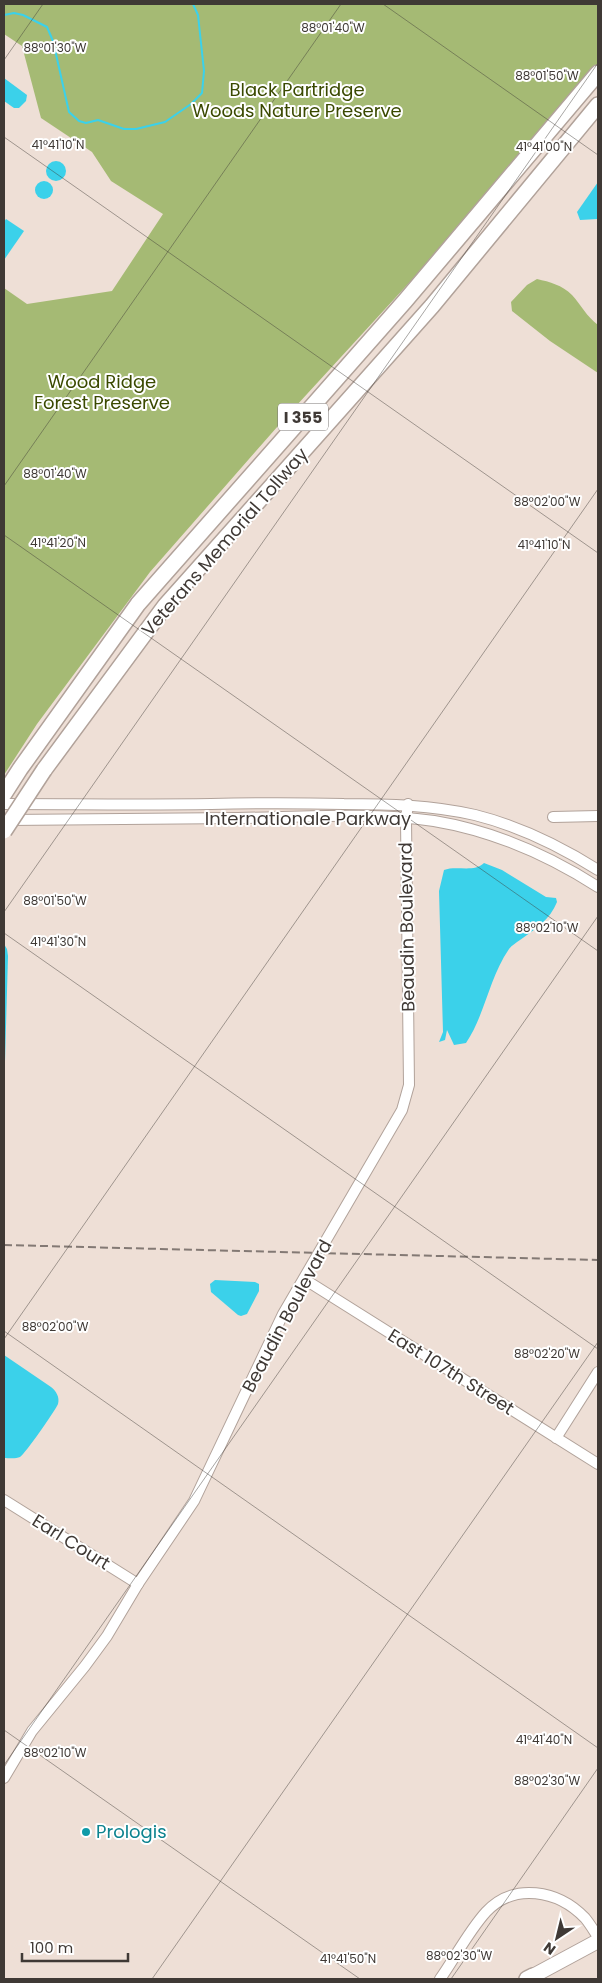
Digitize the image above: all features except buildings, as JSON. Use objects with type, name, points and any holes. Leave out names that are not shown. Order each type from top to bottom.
[{"type":"highway","name":"Veterans Memorial Tollway","points":[[4,794],[138,604],[406,301],[598,73]]},
{"type":"highway","name":"Veterans Memorial Tollway","points":[[4,831],[44,770],[165,606],[432,306],[598,105]]},
{"type":"main road","points":[[530,1978],[598,1939]]},
{"type":"street","name":"Internationale Parkway","points":[[4,804],[408,804],[459,812],[530,833],[598,870]]},
{"type":"street","name":"Beaudin Boulevard","points":[[4,1778],[32,1731],[85,1666],[106,1636],[198,1493],[283,1314],[402,1110],[409,1085],[406,819],[408,804]]},
{"type":"street","name":"Internationale Parkway","points":[[4,820],[372,816],[434,821],[468,828],[512,842],[551,859],[598,887]]},
{"type":"street","points":[[553,817],[598,816]]},
{"type":"street","name":"East 107th Street","points":[[304,1279],[598,1464]]},
{"type":"street","points":[[556,1438],[598,1372]]},
{"type":"street","name":"Earl Court","points":[[4,1500],[138,1584]]},
{"type":"street","points":[[440,1979],[485,1912],[499,1901],[520,1892],[545,1894],[565,1903],[586,1919],[598,1939]]},
{"type":"green space","points":[[4,4],[598,4],[598,63],[475,211],[285,418],[150,572],[37,724],[4,775],[4,288],[27,304],[112,291],[163,214],[111,181],[92,152],[41,118],[22,46],[4,34]]},
{"type":"green space","points":[[537,279],[556,284],[568,292],[598,325],[598,373],[550,341],[512,311],[511,302],[527,285]]},
{"type":"water","points":[[4,78],[27,95],[26,101],[19,108],[14,108],[4,101]]},
{"type":"water","points":[[56,161],[63,164],[66,171],[63,178],[56,181],[49,178],[46,171],[49,164]]},
{"type":"water","points":[[44,181],[50,184],[53,190],[50,196],[44,199],[38,196],[35,190],[38,184]]},
{"type":"water","points":[[598,182],[598,219],[580,220],[577,212]]},
{"type":"water","points":[[6,219],[24,231],[4,260],[4,222]]},
{"type":"water","points":[[484,863],[502,870],[546,897],[556,898],[557,902],[542,924],[509,949],[502,960],[478,1021],[466,1043],[454,1045],[447,1030],[445,1040],[439,1042],[443,1032],[439,891],[444,870],[475,868]]},
{"type":"water","points":[[4,944],[8,956],[4,1097]]},
{"type":"water","points":[[215,1280],[255,1282],[259,1284],[259,1291],[247,1314],[238,1315],[211,1292],[210,1284]]},
{"type":"water","points":[[4,1355],[51,1387],[58,1397],[56,1408],[40,1432],[23,1454],[16,1458],[4,1458]]},
{"type":"waterway","points":[[4,15],[14,13],[23,15],[47,27],[53,41],[69,112],[79,121],[86,123],[98,120],[124,129],[136,129],[165,122],[191,104],[202,93],[204,71],[198,15],[193,4]]},
{"type":"railway","points":[[4,1245],[598,1260]]},
{"type":"place","name":"Prologis","points":[[86,1832]]},
{"type":"park label","name":"Black Partridge Woods Nature Preserve","points":[[297,100]]},
{"type":"park label","name":"Wood Ridge Forest Preserve","points":[[102,392]]}]
